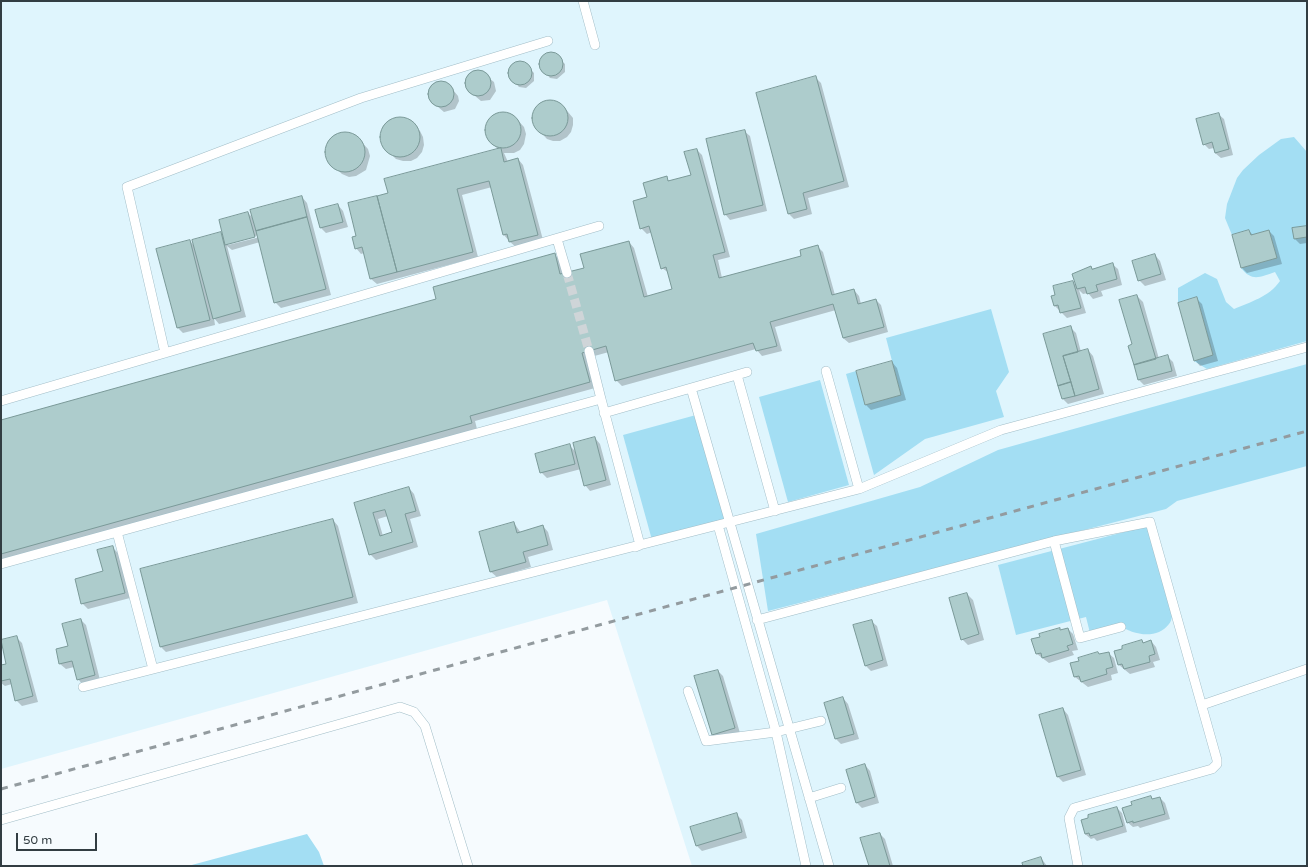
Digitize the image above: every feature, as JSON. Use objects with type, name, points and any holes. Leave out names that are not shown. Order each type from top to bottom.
[{"type":"street","points":[[583,1],[595,45]]},
{"type":"street","points":[[165,353],[127,187],[361,98],[548,41]]},
{"type":"street","points":[[1,400],[599,226]]},
{"type":"street","points":[[557,239],[567,273]]},
{"type":"street","points":[[83,687],[859,489],[1001,430],[1307,347]]},
{"type":"street","points":[[589,351],[600,400],[640,545],[635,546]]},
{"type":"street","points":[[826,371],[859,489]]},
{"type":"street","points":[[604,413],[747,372]]},
{"type":"street","points":[[737,375],[775,511]]},
{"type":"street","points":[[691,388],[829,866]]},
{"type":"street","points":[[1,564],[600,400]]},
{"type":"street","points":[[757,620],[1054,541],[1150,522],[1217,760],[1216,766],[1074,808],[1070,818],[1078,866]]},
{"type":"street","points":[[718,525],[776,732],[806,866]]},
{"type":"street","points":[[117,532],[153,669]]},
{"type":"street","points":[[1054,541],[1080,638],[1122,627]]},
{"type":"street","points":[[1202,705],[1307,668]]},
{"type":"street","points":[[688,691],[706,741],[776,732],[821,721]]},
{"type":"street","points":[[1,820],[400,708],[414,712],[425,726],[468,866]]},
{"type":"street","points":[[809,798],[841,788]]},
{"type":"shaded area","points":[[1,1],[1307,1],[1307,866],[692,866],[607,600],[1,769]]},
{"type":"shaded area","points":[[1294,137],[1307,152],[1307,341],[1207,369],[1194,361],[1213,355],[1197,297],[1178,303],[1178,288],[1205,273],[1217,279],[1226,302],[1234,309],[1265,295],[1276,287],[1280,281],[1275,272],[1261,277],[1253,277],[1241,268],[1277,258],[1269,230],[1251,235],[1249,230],[1232,235],[1225,218],[1227,204],[1237,178],[1243,170],[1259,155],[1281,139]]},
{"type":"shaded area","points":[[991,309],[1009,372],[996,391],[1004,417],[925,439],[874,475],[846,374],[856,371],[865,405],[901,395],[886,338]]},
{"type":"shaded area","points":[[1307,364],[1307,466],[1177,501],[1166,509],[768,611],[756,534],[920,487],[998,450]]},
{"type":"shaded area","points":[[820,380],[849,485],[788,502],[759,397]]},
{"type":"shaded area","points":[[696,415],[725,520],[652,540],[623,435]]},
{"type":"shaded area","points":[[1151,525],[1173,611],[1171,621],[1164,629],[1152,634],[1145,634],[1131,631],[1119,625],[1090,633],[1086,617],[1016,635],[998,565]]},
{"type":"shaded area","points":[[307,834],[319,852],[324,866],[188,866]]},
{"type":"building","points":[[551,52],[559,56],[563,64],[559,72],[551,76],[543,72],[539,64],[543,56]]},
{"type":"building","points":[[520,61],[528,65],[532,73],[528,81],[520,85],[512,81],[508,73],[512,65]]},
{"type":"building","points":[[478,70],[487,74],[491,83],[487,92],[478,96],[469,92],[465,83],[469,74]]},
{"type":"building","points":[[816,76],[844,181],[803,193],[807,209],[788,214],[756,93]]},
{"type":"building","points":[[441,81],[450,85],[454,94],[450,103],[441,107],[432,103],[428,94],[432,85]]},
{"type":"building","points":[[554,100],[563,105],[567,111],[567,125],[563,131],[554,136],[546,136],[537,131],[533,125],[532,114],[537,105],[543,101]]},
{"type":"building","points":[[507,112],[516,117],[520,123],[520,137],[516,143],[507,148],[499,148],[490,143],[486,137],[485,126],[490,117],[496,113]]},
{"type":"building","points":[[1219,113],[1229,149],[1215,153],[1212,142],[1203,145],[1196,119]]},
{"type":"building","points":[[400,117],[414,123],[420,137],[414,151],[400,157],[386,151],[380,137],[386,123]]},
{"type":"building","points":[[745,130],[763,205],[724,215],[706,139]]},
{"type":"building","points":[[345,132],[359,138],[365,152],[359,166],[345,172],[331,166],[325,152],[331,138]]},
{"type":"building","points":[[501,148],[504,162],[518,158],[538,235],[509,242],[507,234],[503,235],[489,181],[457,189],[473,252],[397,272],[377,196],[388,193],[384,179]]},
{"type":"building","points":[[697,149],[725,252],[713,255],[719,278],[801,256],[800,250],[818,245],[832,295],[854,289],[858,304],[876,299],[884,327],[843,338],[833,304],[770,322],[777,346],[756,351],[753,343],[615,381],[606,346],[582,353],[590,382],[470,416],[472,423],[1,554],[1,420],[436,299],[433,287],[555,253],[560,274],[584,268],[580,254],[629,241],[644,297],[672,289],[666,267],[661,269],[649,226],[640,229],[633,201],[647,197],[643,183],[667,176],[668,181],[691,175],[684,152]]},
{"type":"building","points":[[302,196],[307,217],[256,231],[250,210]]},
{"type":"building","points":[[377,196],[397,272],[370,279],[362,247],[355,249],[352,237],[356,236],[348,203]]},
{"type":"building","points":[[338,204],[343,222],[320,228],[315,210]]},
{"type":"building","points":[[248,212],[255,237],[225,245],[219,220]]},
{"type":"building","points":[[307,217],[326,289],[274,303],[256,231]]},
{"type":"building","points":[[1307,226],[1307,237],[1294,239],[1292,228]]},
{"type":"building","points":[[1249,230],[1251,235],[1269,230],[1277,258],[1241,268],[1232,235]]},
{"type":"building","points":[[221,232],[241,311],[213,319],[192,240]]},
{"type":"building","points":[[190,240],[210,320],[177,328],[156,249]]},
{"type":"building","points":[[1155,254],[1161,274],[1138,281],[1132,261]]},
{"type":"building","points":[[1113,263],[1117,279],[1096,285],[1098,291],[1087,294],[1085,287],[1077,289],[1072,274],[1091,266],[1092,269]]},
{"type":"building","points":[[1073,281],[1081,308],[1060,313],[1058,305],[1054,306],[1051,296],[1055,295],[1053,286]]},
{"type":"building","points":[[1137,295],[1156,359],[1134,365],[1128,346],[1132,344],[1119,300]]},
{"type":"building","points":[[1197,297],[1213,355],[1194,361],[1178,303]]},
{"type":"building","points":[[1071,326],[1078,352],[1063,356],[1071,382],[1058,386],[1043,334]]},
{"type":"building","points":[[1088,349],[1099,389],[1075,396],[1063,356]]},
{"type":"building","points":[[1168,355],[1172,371],[1138,380],[1134,365]]},
{"type":"building","points":[[892,361],[901,395],[865,405],[856,371]]},
{"type":"building","points":[[1071,382],[1075,396],[1062,399],[1058,386]]},
{"type":"building","points":[[595,437],[606,480],[584,486],[573,443]]},
{"type":"building","points":[[570,444],[575,464],[540,473],[535,454]]},
{"type":"building","points":[[409,487],[416,511],[405,514],[413,542],[369,555],[354,503]],"holes":[[[385,510],[392,532],[380,536],[373,513]]]},
{"type":"building","points":[[333,519],[353,597],[160,647],[140,569]]},
{"type":"building","points":[[514,522],[517,533],[543,525],[548,545],[523,552],[526,562],[490,572],[479,532]]},
{"type":"building","points":[[113,546],[125,593],[81,604],[75,579],[103,571],[97,550]]},
{"type":"building","points":[[967,593],[979,634],[961,640],[949,598]]},
{"type":"building","points":[[81,619],[95,675],[77,680],[72,661],[59,664],[56,649],[68,646],[62,624]]},
{"type":"building","points":[[872,620],[883,660],[865,666],[853,625]]},
{"type":"building","points":[[1060,628],[1060,630],[1068,628],[1073,644],[1067,646],[1069,650],[1042,658],[1041,653],[1036,654],[1031,639],[1040,637],[1039,634]]},
{"type":"building","points":[[17,636],[33,696],[15,701],[10,679],[1,681],[1,665],[6,664],[1,640]]},
{"type":"building","points":[[1142,640],[1143,643],[1151,640],[1155,654],[1149,656],[1150,662],[1124,669],[1122,664],[1118,665],[1114,651],[1122,649],[1122,646]]},
{"type":"building","points":[[1098,652],[1099,654],[1109,652],[1113,667],[1106,669],[1107,674],[1081,682],[1079,676],[1074,677],[1070,663],[1079,661],[1078,658]]},
{"type":"building","points":[[718,670],[735,728],[712,735],[694,676]]},
{"type":"building","points":[[843,697],[854,734],[835,739],[824,703]]},
{"type":"building","points":[[1063,708],[1081,770],[1057,777],[1039,715]]},
{"type":"building","points":[[865,764],[875,797],[856,803],[846,770]]},
{"type":"building","points":[[1151,796],[1152,799],[1160,797],[1165,814],[1133,823],[1133,821],[1127,823],[1122,808],[1132,805],[1131,802]]},
{"type":"building","points":[[1117,807],[1123,826],[1090,836],[1089,833],[1085,834],[1081,820],[1088,818],[1088,815]]},
{"type":"building","points":[[737,813],[742,832],[696,846],[690,827]]},
{"type":"building","points":[[880,833],[890,866],[869,866],[860,838]]},
{"type":"building","points":[[1041,857],[1044,866],[1023,866],[1022,863]]},
{"type":"tunnel","points":[[567,273],[589,351]]},
{"type":"railway","points":[[1,789],[1307,431]]}]
